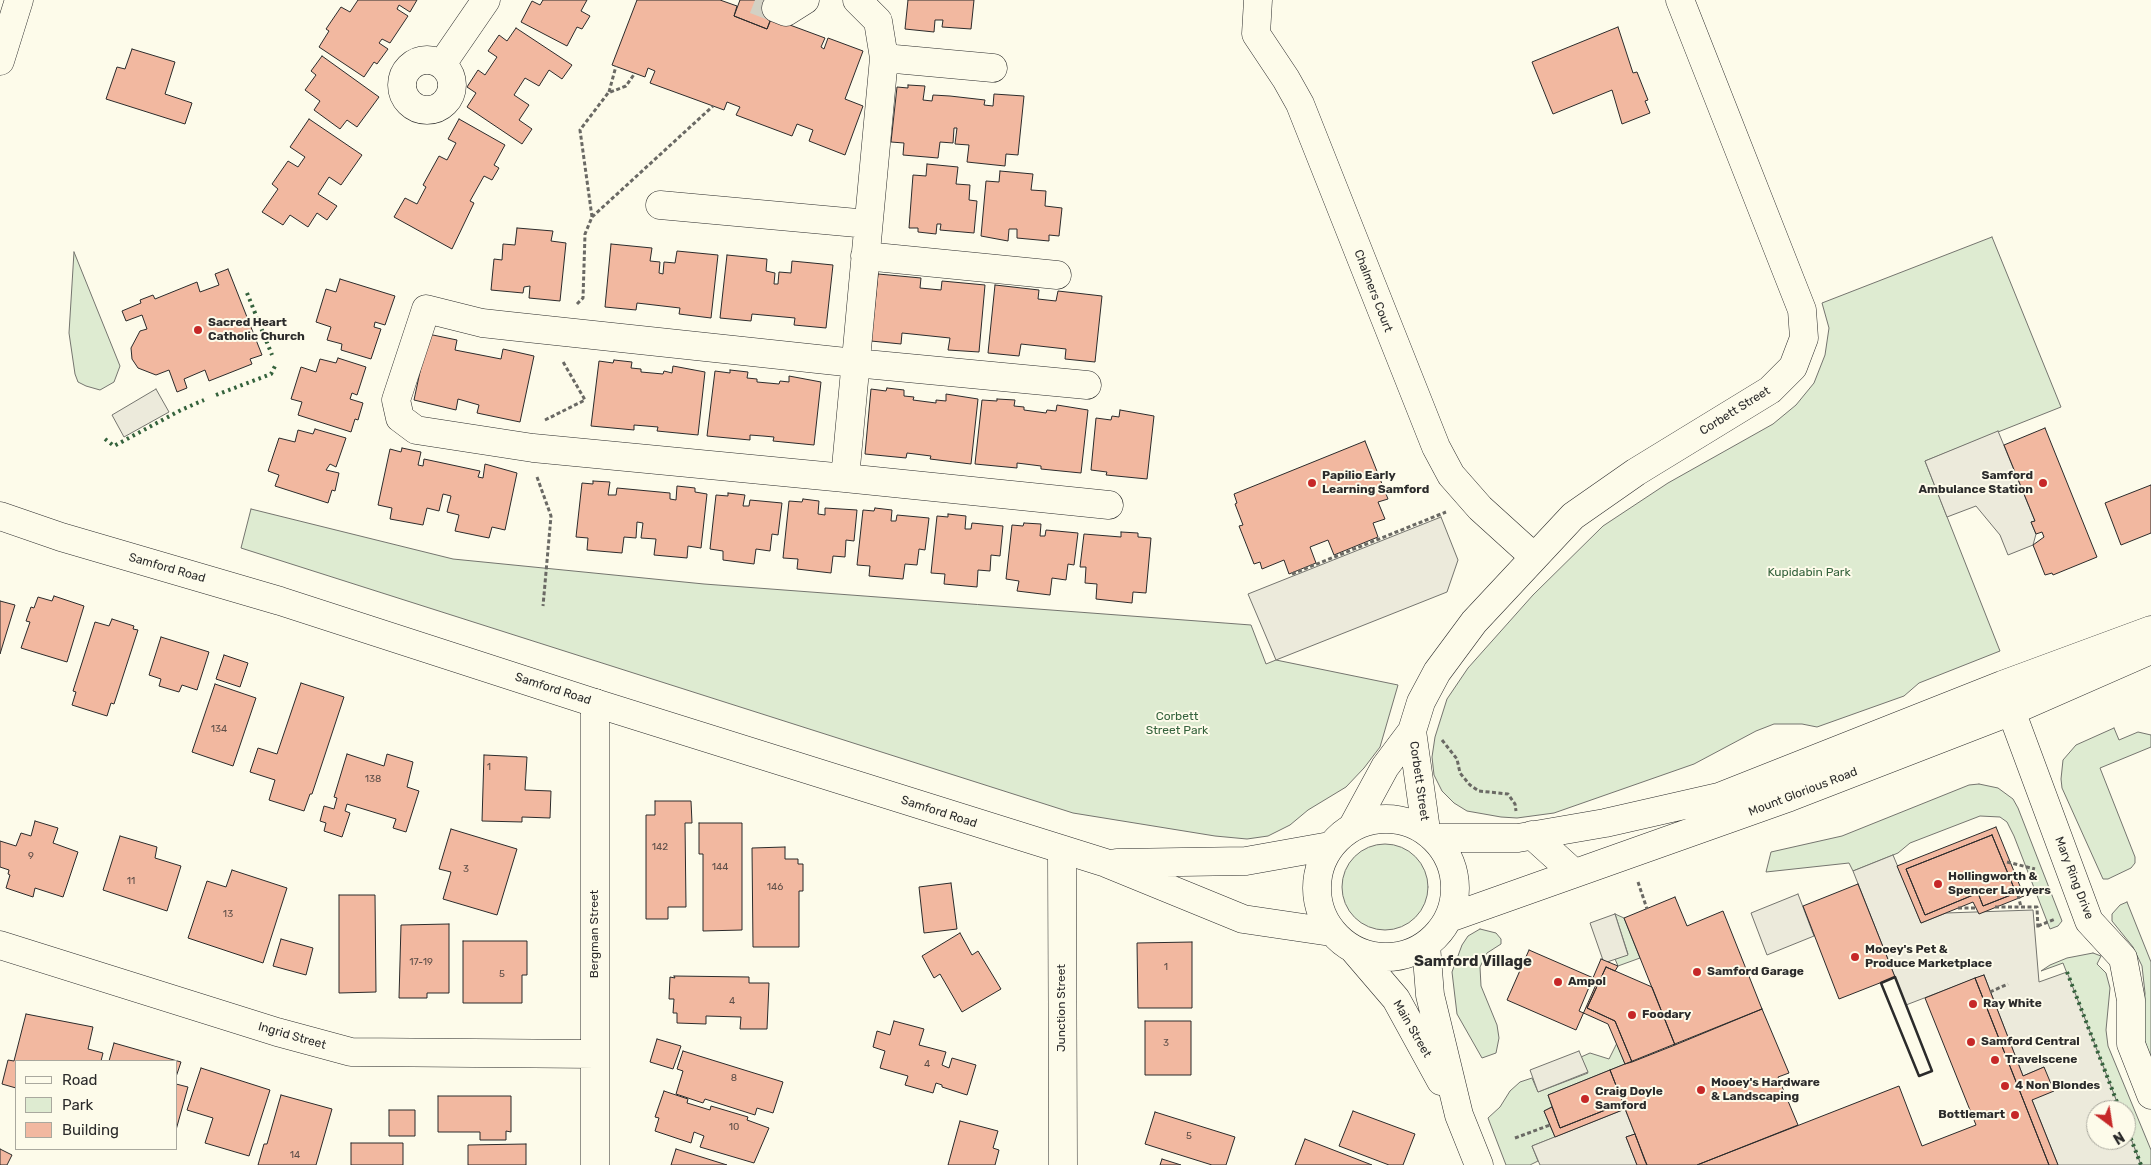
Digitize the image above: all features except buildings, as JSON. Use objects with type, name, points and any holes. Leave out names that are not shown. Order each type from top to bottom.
[{"type":"main road","points":[[0,61],[19,0]]},
{"type":"main road","points":[[442,64],[486,0]]},
{"type":"main road","points":[[776,8],[786,12],[805,0]]},
{"type":"main road","points":[[845,478],[884,58],[878,21],[857,0]]},
{"type":"main road","name":"Chalmers Court","points":[[1258,0],[1256,34],[1286,78],[1300,104],[1436,448],[1451,475],[1480,508],[1534,557]]},
{"type":"main road","name":"Corbett Street","points":[[1431,834],[1421,702],[1437,672],[1474,622],[1534,557],[1581,510],[1636,472],[1770,390],[1793,367],[1804,338],[1802,310],[1680,0]]},
{"type":"main road","points":[[884,58],[993,68]]},
{"type":"main road","points":[[660,205],[868,224]]},
{"type":"main road","points":[[865,256],[1057,275]]},
{"type":"main road","points":[[1087,385],[855,363],[482,323],[426,309],[396,400],[400,418],[416,430],[532,448],[1110,505]]},
{"type":"main road","name":"Samford Road","points":[[0,516],[61,537],[280,601],[1062,852],[1106,864],[1243,919],[1331,932]]},
{"type":"main road","points":[[1525,826],[1605,823],[1719,797],[2002,684],[2151,630]]},
{"type":"main road","name":"Mount Glorious Road","points":[[1449,918],[1790,798],[2012,711],[2151,650]]},
{"type":"main road","name":"Mary Ring Drive","points":[[2002,684],[2088,921],[2123,958],[2131,1000],[2131,1044],[2151,1095]]},
{"type":"main road","name":"Bergman Street","points":[[595,703],[595,1165]]},
{"type":"main road","name":"Corbett Street","points":[[1353,826],[1385,767],[1424,734]]},
{"type":"main road","points":[[1391,818],[1409,822],[1431,834],[1448,855],[1454,876],[1455,897],[1449,918],[1439,933],[1426,945],[1409,953],[1391,957],[1372,956],[1354,950],[1331,932],[1320,912],[1316,889],[1319,866],[1330,846],[1340,834],[1353,826],[1371,820],[1391,818]]},
{"type":"main road","points":[[1431,834],[1518,838],[1525,826]]},
{"type":"main road","points":[[1525,826],[1574,873]]},
{"type":"main road","name":"Samford Road","points":[[1106,864],[1246,861],[1330,846]]},
{"type":"main road","name":"Junction Street","points":[[1062,852],[1063,1165]]},
{"type":"main road","name":"Ingrid Street","points":[[0,945],[277,1032],[351,1052],[595,1054]]},
{"type":"main road","name":"Main Street","points":[[1426,945],[1430,996],[1459,1115],[1478,1165]]},
{"type":"main road","name":"Main Street","points":[[1354,950],[1396,999],[1459,1115]]},
{"type":"path","points":[[592,217],[580,130],[608,93],[616,66]]},
{"type":"path","points":[[608,93],[626,86],[635,73]]},
{"type":"path","points":[[574,309],[583,298],[585,234],[592,217],[713,106]]},
{"type":"path","points":[[542,421],[585,400],[559,355]]},
{"type":"path","points":[[534,469],[551,516],[543,606]]},
{"type":"path","points":[[1292,574],[1447,512]]},
{"type":"path","points":[[1424,734],[1444,741],[1457,759],[1460,774],[1470,785],[1479,790],[1508,794],[1525,826]]},
{"type":"path","points":[[2007,862],[2035,868]]},
{"type":"path","points":[[1638,882],[1647,909]]},
{"type":"path","points":[[2018,895],[2021,907]]},
{"type":"path","points":[[1995,908],[2037,907],[2038,928],[2055,920]]},
{"type":"path","points":[[1958,908],[1976,908]]},
{"type":"path","points":[[1990,992],[2008,984]]},
{"type":"path","points":[[1515,1138],[1550,1125]]},
{"type":"green space","name":"Kupidabin Park","points":[[1992,237],[2061,407],[1925,461],[2000,651],[1919,683],[1904,696],[1817,727],[1802,724],[1774,724],[1756,731],[1694,764],[1554,813],[1517,818],[1501,817],[1467,811],[1454,803],[1442,791],[1434,775],[1432,757],[1435,737],[1447,699],[1468,668],[1533,595],[1603,526],[1668,483],[1773,424],[1796,405],[1814,383],[1825,355],[1829,328],[1822,303]]},
{"type":"green space","points":[[74,252],[120,366],[114,382],[100,390],[78,382],[75,374],[69,333]]},
{"type":"green space","name":"Corbett Street Park","points":[[251,509],[453,559],[704,584],[1251,625],[1266,664],[1276,660],[1398,685],[1380,747],[1346,787],[1308,810],[1290,825],[1268,836],[1247,839],[1215,836],[1073,813],[241,548]]},
{"type":"green space","points":[[2114,728],[2119,740],[2138,732],[2151,735],[2151,747],[2100,768],[2135,857],[2135,863],[2131,868],[2108,879],[2103,879],[2062,788],[2061,779],[2063,760],[2076,745]]},
{"type":"green space","points":[[1979,784],[1998,788],[2013,799],[2062,921],[2058,926],[2050,929],[2014,836],[2007,822],[2000,817],[1980,816],[1910,843],[1898,853],[1853,871],[1849,863],[1766,872],[1771,852],[1842,836],[1969,785]]},
{"type":"green space","points":[[1385,844],[1401,848],[1415,857],[1424,871],[1428,887],[1424,903],[1415,917],[1401,926],[1385,930],[1369,926],[1355,917],[1346,903],[1342,887],[1346,871],[1355,857],[1369,848]]},
{"type":"green space","points":[[2127,902],[2151,962],[2151,1061],[2143,1036],[2145,993],[2142,966],[2133,947],[2112,921],[2112,914],[2120,905]]},
{"type":"green space","points":[[1615,914],[1624,918],[1640,958],[1618,966],[1615,959],[1628,954]]},
{"type":"green space","points":[[1480,929],[1496,933],[1501,939],[1501,944],[1487,953],[1480,967],[1481,986],[1497,1025],[1499,1038],[1496,1053],[1482,1058],[1457,1014],[1452,972],[1462,945],[1468,936]]},
{"type":"green space","points":[[2093,953],[2101,956],[2097,964],[2106,973],[2110,988],[2106,1030],[2108,1046],[2130,1100],[2116,1100],[2063,963],[2041,971],[2067,958]]},
{"type":"green space","points":[[1617,1043],[1625,1064],[1548,1095],[1552,1107],[1544,1111],[1555,1137],[1532,1146],[1538,1161],[1530,1165],[1506,1165],[1488,1118],[1500,1107],[1510,1091],[1520,1082],[1532,1078],[1538,1092],[1588,1073],[1581,1057],[1590,1053],[1609,1059]]},
{"type":"green space","points":[[2136,1114],[2151,1150],[2151,1165],[2141,1165],[2135,1150]]},
{"type":"shaded area","points":[[156,389],[169,412],[124,437],[112,415]]},
{"type":"shaded area","points":[[1998,431],[2035,521],[2031,522],[2036,534],[2033,545],[2008,555],[2000,535],[1976,506],[1947,517],[1925,461]]},
{"type":"shaded area","points":[[1441,517],[1458,560],[1447,592],[1276,660],[1248,594]]},
{"type":"shaded area","points":[[1893,855],[1921,923],[1946,913],[2033,910],[2039,982],[2067,972],[2116,1100],[2086,1100],[2086,1150],[2135,1150],[2141,1165],[2058,1165],[2032,1100],[2044,1067],[2023,1076],[1984,975],[1906,1005],[1853,871]]},
{"type":"shaded area","points":[[1798,894],[1814,936],[1767,955],[1751,913]]},
{"type":"shaded area","points":[[1615,914],[1628,955],[1604,963],[1590,923]]},
{"type":"shaded area","points":[[1579,1051],[1588,1072],[1538,1092],[1530,1070]]},
{"type":"shaded area","points":[[1625,1109],[1635,1134],[1626,1137],[1637,1165],[1540,1165],[1532,1146]]},
{"type":"tunnel","points":[[755,0],[776,8]]},
{"type":"hedge","points":[[247,293],[272,355]]},
{"type":"hedge","points":[[216,395],[271,374],[276,364]]},
{"type":"hedge","points":[[105,439],[114,446],[181,410],[204,400]]},
{"type":"hedge","points":[[2067,972],[2116,1100]]},
{"type":"hedge","points":[[2135,1150],[2141,1165]]},
{"type":"wall","points":[[1895,977],[1932,1071],[1919,1076],[1881,983],[1895,977]]},
{"type":"place","name":"Sacred Heart Catholic Church","points":[[198,330]]},
{"type":"place","name":"Papilio Early Learning Samford","points":[[1312,483]]},
{"type":"place","name":"Samford Ambulance Station","points":[[2043,483]]},
{"type":"place","name":"Hollingworth & Spencer Lawyers","points":[[1938,884]]},
{"type":"place","name":"Mooey's Pet & Produce Marketplace","points":[[1855,957]]},
{"type":"place","name":"Samford Garage","points":[[1697,972]]},
{"type":"place","name":"Ampol","points":[[1558,982]]},
{"type":"place","name":"Ray White","points":[[1973,1004]]},
{"type":"place","name":"Foodary","points":[[1632,1015]]},
{"type":"place","name":"Samford Central","points":[[1971,1042]]},
{"type":"place","name":"Travelscene","points":[[1995,1060]]},
{"type":"place","name":"4 Non Blondes","points":[[2005,1086]]},
{"type":"place","name":"Mooey's Hardware & Landscaping","points":[[1701,1090]]},
{"type":"place","name":"Craig Doyle Samford","points":[[1585,1099]]},
{"type":"place","name":"Bottlemart","points":[[2015,1115]]},
{"type":"district","name":"Samford Village","points":[[1473,962]]}]
